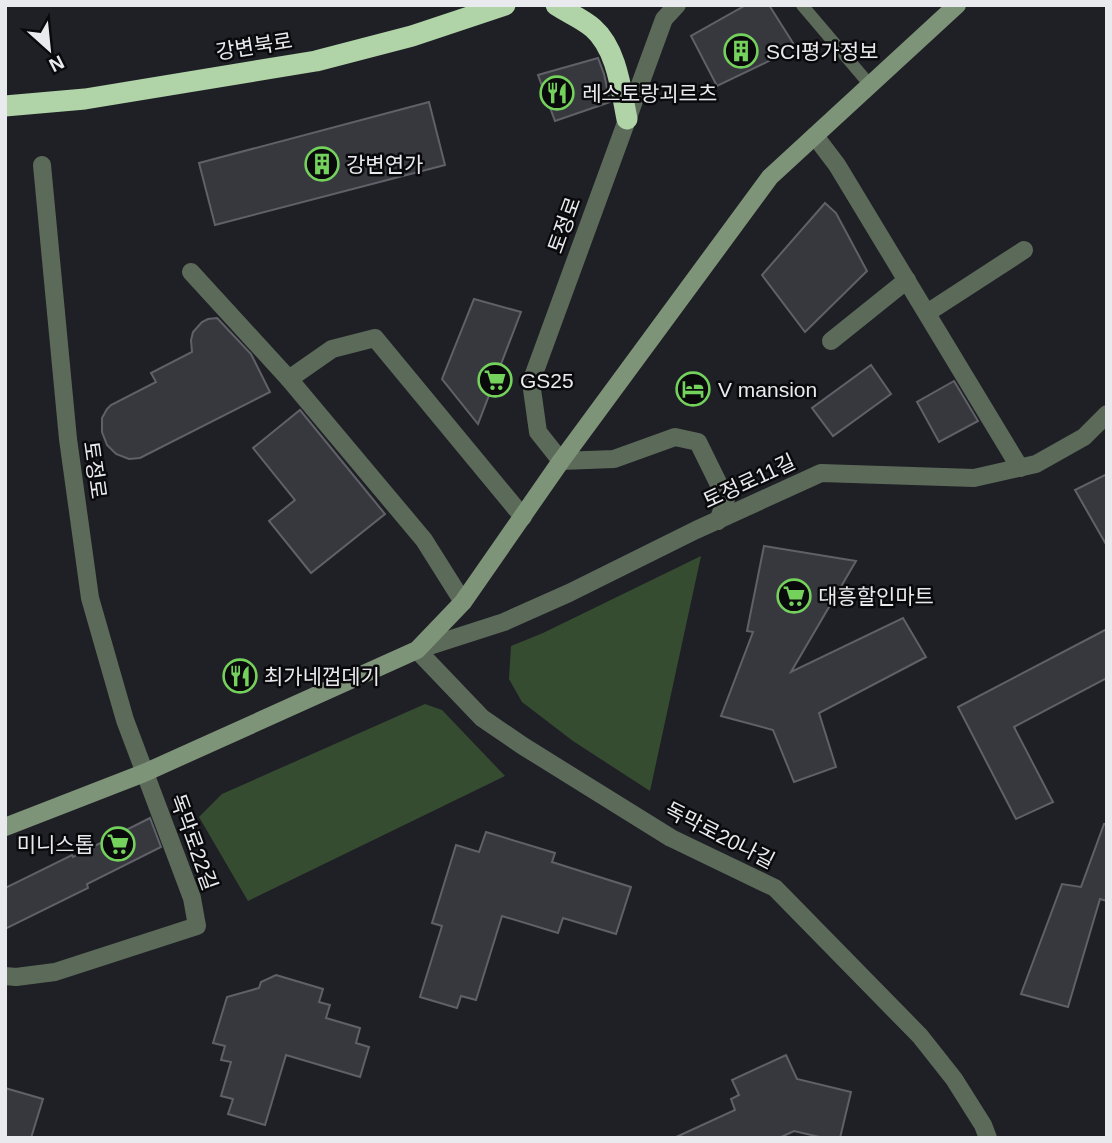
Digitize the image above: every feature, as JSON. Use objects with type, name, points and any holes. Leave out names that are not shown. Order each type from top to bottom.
[{"type":"highway","name":"강변북로","points":[[5,106],[85,99],[316,61],[412,36],[505,5]]},
{"type":"highway","points":[[556,5],[593,28],[604,42],[618,73],[627,120]]},
{"type":"main road","points":[[5,827],[144,773],[417,650],[463,602],[561,461],[770,177],[957,5]]},
{"type":"street","name":"토정로","points":[[561,461],[538,432],[531,382],[664,19],[677,5]]},
{"type":"street","points":[[815,136],[837,165],[1020,468]]},
{"type":"street","name":"토정로","points":[[42,164],[68,439],[90,598],[125,720],[144,773]]},
{"type":"street","points":[[927,313],[1024,250]]},
{"type":"street","points":[[191,272],[289,379],[424,540],[463,602]]},
{"type":"street","points":[[831,341],[907,280]]},
{"type":"street","points":[[289,379],[332,349],[375,338],[523,517]]},
{"type":"street","name":"토정로11길","points":[[417,650],[504,622],[821,473],[974,478],[1036,464],[1084,438],[1107,414]]},
{"type":"street","points":[[561,461],[614,459],[676,437],[698,442],[726,499],[718,520]]},
{"type":"street","name":"독막로20나길","points":[[417,650],[482,718],[523,746],[671,838],[775,888],[920,1036],[954,1079],[983,1125],[988,1138]]},
{"type":"street","name":"독막로22길","points":[[5,976],[55,972],[197,926],[192,898],[144,773]]},
{"type":"lane","points":[[802,5],[870,86]]},
{"type":"green space","points":[[701,556],[650,791],[573,741],[522,702],[509,679],[511,646]]},
{"type":"green space","points":[[425,704],[442,710],[505,776],[248,901],[199,817],[222,794]]},
{"type":"building","name":"SCI평가정보","points":[[746,5],[769,5],[793,43],[773,59],[717,86],[691,36]]},
{"type":"building","points":[[598,58],[610,102],[555,121],[538,75]]},
{"type":"building","name":"강변연가","points":[[429,102],[445,165],[215,225],[199,163]]},
{"type":"building","points":[[825,203],[836,213],[867,271],[805,332],[762,275]]},
{"type":"building","points":[[474,299],[521,312],[478,424],[442,379]]},
{"type":"building","points":[[217,318],[251,354],[270,392],[140,458],[129,459],[116,454],[107,445],[102,432],[102,418],[107,409],[156,382],[151,373],[192,352],[193,332],[202,322]]},
{"type":"building","points":[[871,365],[891,394],[833,436],[812,408]]},
{"type":"building","points":[[954,381],[978,421],[939,442],[917,402]]},
{"type":"building","points":[[300,410],[385,514],[311,573],[269,521],[295,500],[253,448]]},
{"type":"building","points":[[1107,474],[1107,546],[1075,490]]},
{"type":"building","points":[[764,546],[856,561],[791,672],[903,618],[926,657],[819,713],[836,767],[794,782],[773,730],[721,716],[753,632],[747,631]]},
{"type":"building","points":[[1107,629],[1107,678],[1014,727],[1053,802],[1016,819],[958,707]]},
{"type":"building","points":[[150,818],[161,847],[87,884],[88,888],[5,929],[5,888]]},
{"type":"building","points":[[1104,824],[1107,824],[1107,901],[1100,899],[1068,1007],[1021,994],[1062,884],[1081,887]]},
{"type":"building","points":[[486,832],[555,853],[552,862],[631,887],[616,934],[563,918],[558,933],[502,916],[476,1000],[461,996],[457,1008],[420,997],[442,926],[432,923],[456,845],[479,852]]},
{"type":"building","points":[[276,975],[323,989],[319,1002],[330,1005],[326,1018],[360,1028],[356,1043],[369,1047],[360,1077],[286,1055],[265,1125],[228,1114],[233,1099],[221,1096],[231,1062],[221,1060],[225,1046],[213,1043],[227,997],[259,988],[261,982]]},
{"type":"building","points":[[786,1055],[797,1079],[851,1092],[840,1138],[824,1138],[794,1131],[779,1138],[674,1138],[735,1110],[731,1099],[739,1095],[732,1080]]},
{"type":"building","points":[[5,1088],[43,1099],[31,1138],[5,1138]]},
{"type":"place","name":"SCI평가정보","points":[[741,51]]},
{"type":"place","name":"레스토랑괴르츠","points":[[557,93]]},
{"type":"place","name":"강변연가","points":[[322,164]]},
{"type":"place","name":"GS25","points":[[495,380]]},
{"type":"place","name":"V mansion","points":[[693,389]]},
{"type":"place","name":"대흥할인마트","points":[[794,596]]},
{"type":"place","name":"최가네껍데기","points":[[240,676]]},
{"type":"place","name":"미니스톱","points":[[118,844]]}]
